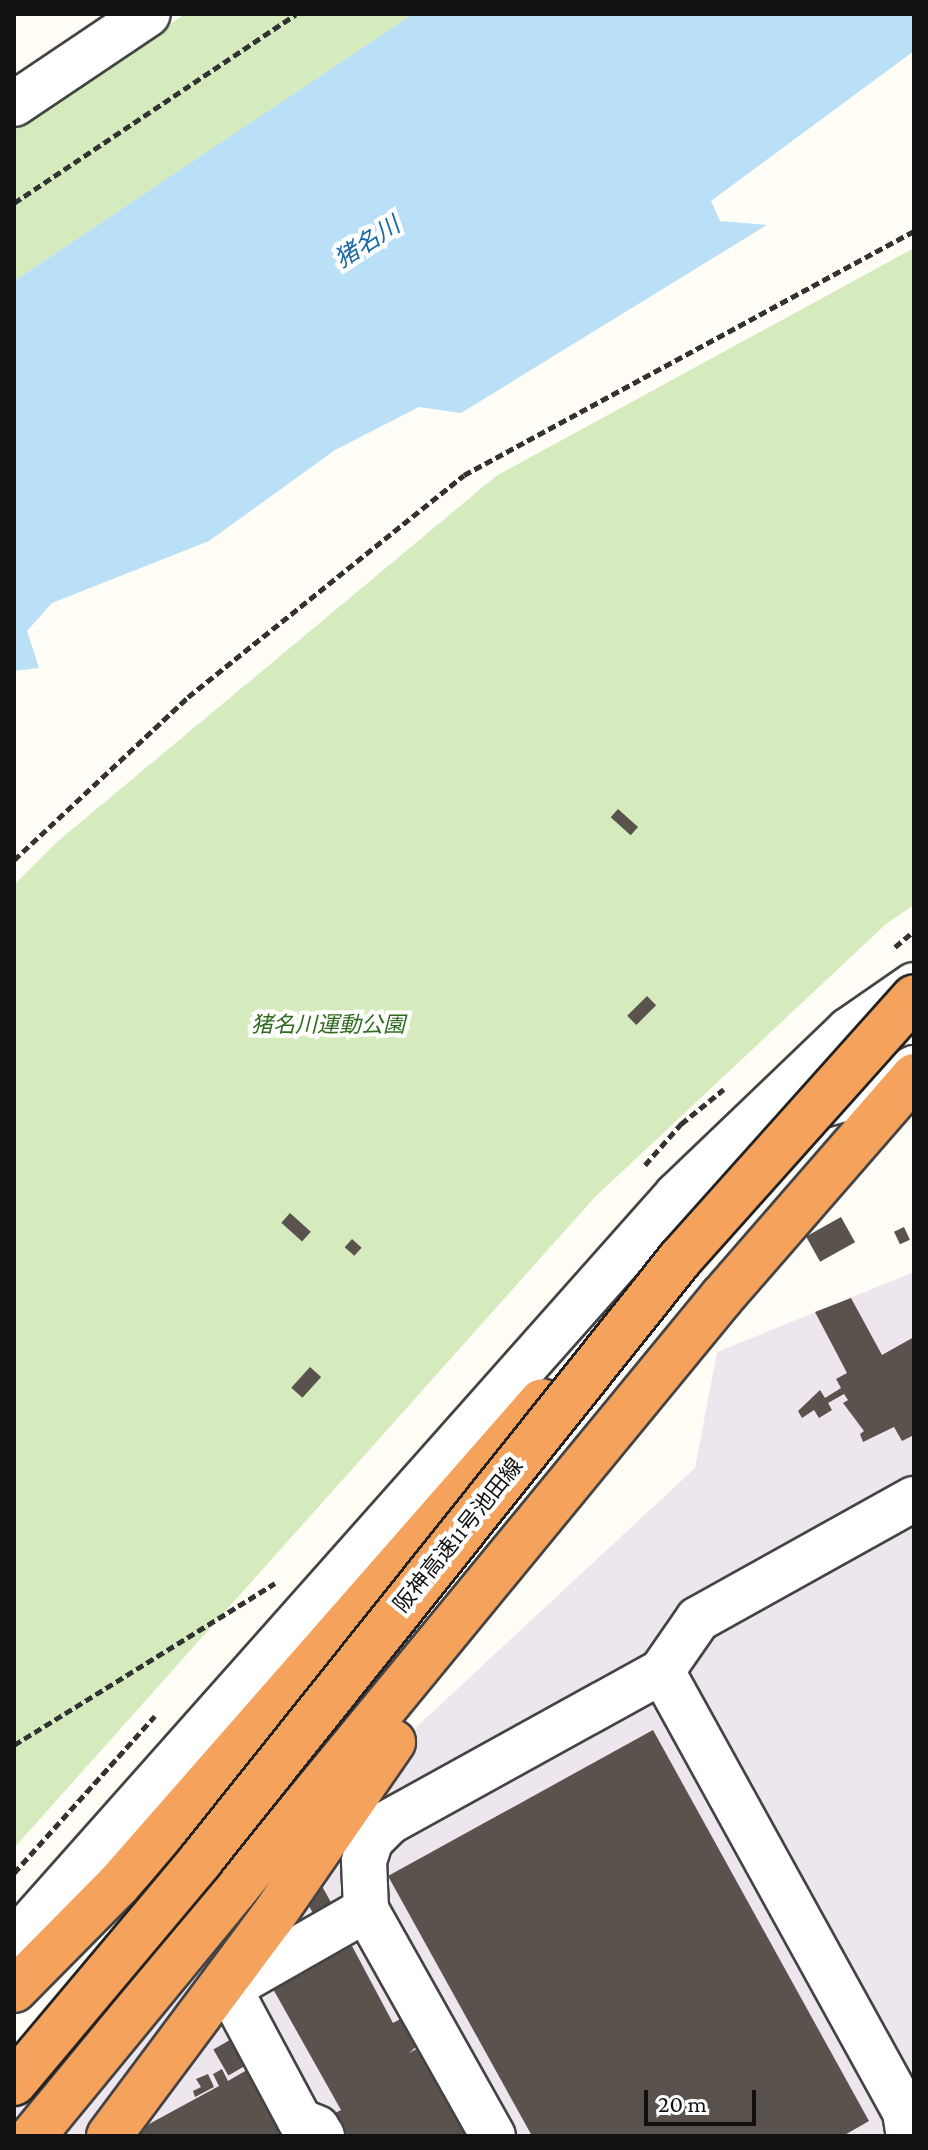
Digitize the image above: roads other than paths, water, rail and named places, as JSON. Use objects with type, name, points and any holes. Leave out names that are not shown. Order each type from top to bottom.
[{"type":"highway","name":"阪神高速11号池田線","points":[[14,2083],[200,1861],[680,1259],[914,997]]},
{"type":"highway","points":[[33,2136],[584,1465],[914,1076]]},
{"type":"highway","points":[[14,1990],[118,1885],[614,1320],[680,1259]]},
{"type":"highway","points":[[109,2136],[271,1919],[584,1465]]},
{"type":"street","points":[[14,104],[148,14]]},
{"type":"street","points":[[14,1942],[423,1477],[677,1195],[744,1127],[849,1030],[914,985]]},
{"type":"street","points":[[744,1127],[868,1092],[914,1068]]},
{"type":"street","points":[[493,2136],[366,1910],[364,1861],[371,1840],[389,1822],[662,1671],[698,1619],[914,1499]]},
{"type":"street","points":[[662,1671],[905,2112],[909,2136]]},
{"type":"street","points":[[322,2136],[317,2128],[300,2121],[229,1988],[366,1910]]},
{"type":"water","name":"猪名川","points":[[413,14],[914,14],[914,51],[711,201],[720,221],[767,225],[461,413],[419,407],[335,450],[209,541],[52,603],[27,631],[39,668],[14,671],[14,281]]},
{"type":"park label","name":"猪名川運動公園","points":[[328,1025]]}]
